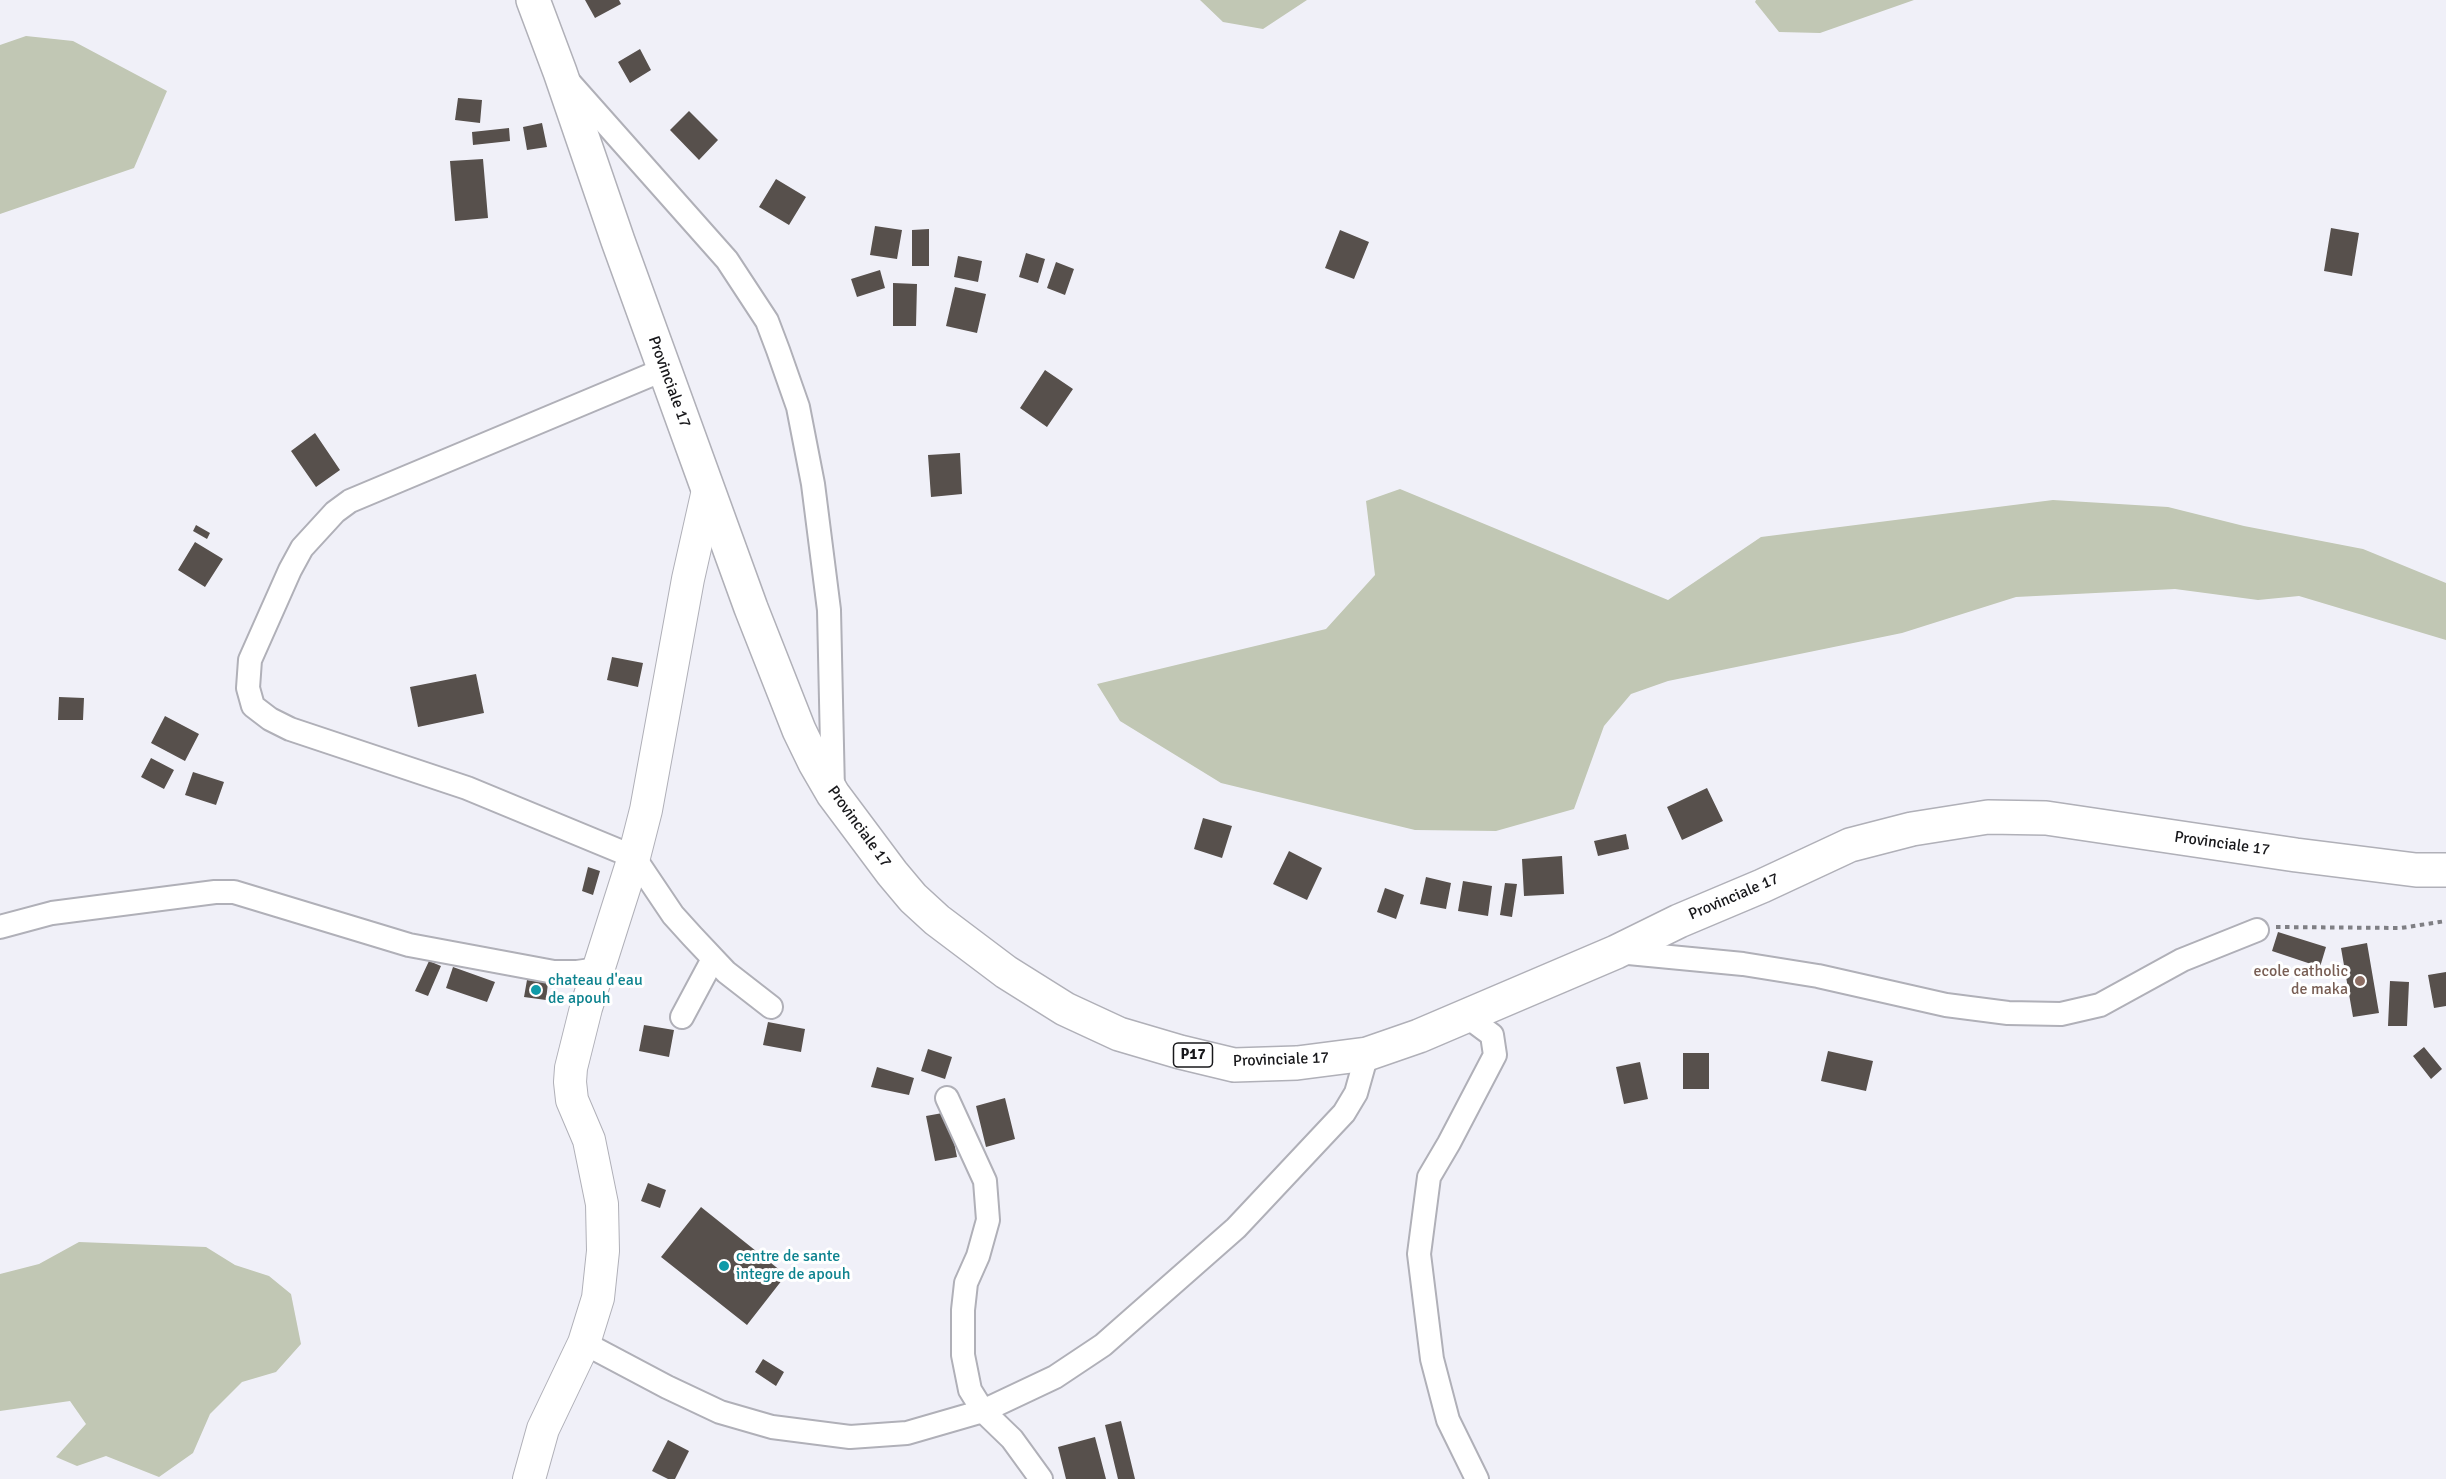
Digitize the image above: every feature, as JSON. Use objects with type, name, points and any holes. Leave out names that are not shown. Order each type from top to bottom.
[{"type":"main road","name":"Provinciale 17","points":[[533,0],[708,490],[799,730],[815,763],[833,794],[913,898],[1006,972],[1065,1009],[1119,1034],[1234,1065],[1297,1063],[1367,1054],[1419,1036],[1616,952],[1679,921],[1850,845],[1912,829],[1988,818],[2046,818],[2296,855],[2416,870],[2446,870]]},
{"type":"street","points":[[560,72],[727,260],[767,321],[778,350],[798,407],[816,507],[829,610],[833,794]]},
{"type":"street","points":[[665,369],[350,501],[318,529],[302,548],[290,570],[250,660],[248,675],[252,706],[270,719],[290,729],[467,788],[634,856],[673,915],[713,959],[771,1008]]},
{"type":"street","points":[[529,1479],[543,1429],[584,1343],[598,1298],[603,1262],[603,1225],[598,1183],[589,1140],[572,1100],[570,1082],[574,1058],[598,969],[634,856],[646,810],[688,579],[708,490]]},
{"type":"street","points":[[0,927],[52,912],[215,892],[234,892],[409,945],[554,972],[598,969]]},
{"type":"street","points":[[1616,952],[1693,958],[1808,974],[1946,1005],[2008,1013],[2061,1014],[2100,1005],[2182,960],[2257,930]]},
{"type":"street","points":[[682,1017],[713,959]]},
{"type":"street","points":[[1465,1015],[1492,1035],[1495,1055],[1455,1133],[1429,1177],[1419,1254],[1432,1359],[1445,1410],[1477,1479]]},
{"type":"street","points":[[584,1343],[720,1412],[772,1427],[850,1437],[907,1433],[983,1411],[1055,1377],[1103,1345],[1236,1228],[1344,1113],[1356,1093],[1367,1054]]},
{"type":"street","points":[[947,1098],[985,1181],[988,1220],[978,1256],[966,1283],[963,1310],[963,1354],[970,1390],[983,1411],[1012,1439],[1041,1479]]},
{"type":"path","points":[[2257,930],[2283,926],[2352,929],[2401,928],[2446,921]]},
{"type":"green space","points":[[1200,0],[1307,0],[1263,29],[1223,22]]},
{"type":"green space","points":[[1756,0],[1914,0],[1820,33],[1779,32],[1755,2]]},
{"type":"green space","points":[[26,36],[73,41],[167,91],[134,168],[0,214],[0,45]]},
{"type":"green space","points":[[1400,489],[1668,600],[1761,537],[2053,500],[2168,507],[2244,526],[2363,549],[2446,583],[2446,640],[2299,596],[2258,600],[2175,589],[2016,597],[1902,633],[1668,681],[1631,694],[1604,726],[1574,809],[1496,831],[1415,830],[1221,783],[1120,721],[1097,684],[1326,629],[1375,575],[1366,501]]},
{"type":"green space","points":[[79,1242],[206,1247],[235,1265],[269,1276],[291,1294],[301,1344],[276,1372],[242,1382],[210,1414],[193,1453],[159,1477],[106,1456],[77,1466],[56,1457],[86,1424],[70,1401],[0,1411],[0,1274],[39,1264]]},
{"type":"building","points":[[585,0],[619,0],[621,4],[595,18]]},
{"type":"building","points":[[640,49],[651,70],[630,83],[618,62]]},
{"type":"building","points":[[458,98],[482,100],[480,123],[455,120]]},
{"type":"building","points":[[689,111],[718,140],[699,160],[670,130]]},
{"type":"building","points":[[542,123],[547,147],[527,150],[523,127]]},
{"type":"building","points":[[509,128],[510,141],[473,145],[472,132]]},
{"type":"building","points":[[483,159],[488,218],[455,221],[450,161]]},
{"type":"building","points":[[776,179],[806,197],[789,225],[759,207]]},
{"type":"building","points":[[875,226],[902,230],[897,259],[870,255]]},
{"type":"building","points":[[2331,228],[2359,233],[2352,276],[2324,271]]},
{"type":"building","points":[[929,229],[929,266],[912,266],[912,230]]},
{"type":"building","points":[[1340,230],[1369,242],[1354,279],[1325,268]]},
{"type":"building","points":[[1026,253],[1045,259],[1038,283],[1019,277]]},
{"type":"building","points":[[958,256],[982,261],[978,282],[954,277]]},
{"type":"building","points":[[1056,262],[1074,269],[1065,295],[1047,288]]},
{"type":"building","points":[[880,270],[885,288],[857,297],[851,279]]},
{"type":"building","points":[[893,283],[917,284],[916,326],[893,326]]},
{"type":"building","points":[[955,287],[986,294],[977,333],[946,326]]},
{"type":"building","points":[[1045,370],[1073,389],[1047,427],[1020,408]]},
{"type":"building","points":[[315,433],[340,470],[316,487],[291,451]]},
{"type":"building","points":[[960,453],[962,494],[931,497],[928,455]]},
{"type":"building","points":[[196,525],[210,533],[207,539],[193,531]]},
{"type":"building","points":[[195,542],[223,559],[205,587],[178,570]]},
{"type":"building","points":[[612,657],[643,663],[638,687],[607,680]]},
{"type":"building","points":[[476,674],[484,713],[418,727],[410,687]]},
{"type":"building","points":[[59,697],[84,698],[83,720],[58,720]]},
{"type":"building","points":[[165,716],[199,734],[185,761],[151,743]]},
{"type":"building","points":[[151,758],[174,770],[164,789],[141,777]]},
{"type":"building","points":[[193,772],[224,782],[216,805],[185,795]]},
{"type":"building","points":[[1707,788],[1723,821],[1682,840],[1667,807]]},
{"type":"building","points":[[1203,818],[1232,826],[1222,858],[1194,849]]},
{"type":"building","points":[[1626,834],[1629,849],[1598,856],[1594,841]]},
{"type":"building","points":[[1289,851],[1322,868],[1307,900],[1273,884]]},
{"type":"building","points":[[1562,856],[1564,894],[1524,896],[1522,859]]},
{"type":"building","points":[[588,867],[600,871],[593,895],[582,891]]},
{"type":"building","points":[[1426,877],[1451,883],[1446,909],[1420,904]]},
{"type":"building","points":[[1463,881],[1492,886],[1488,916],[1458,911]]},
{"type":"building","points":[[1505,883],[1517,884],[1512,917],[1500,915]]},
{"type":"building","points":[[1385,888],[1404,895],[1396,919],[1377,912]]},
{"type":"building","name":"ecole catholic de maka","points":[[2278,932],[2326,947],[2320,967],[2272,951]]},
{"type":"building","name":"ecole catholic de maka","points":[[2367,943],[2379,1013],[2353,1017],[2341,948]]},
{"type":"building","points":[[429,961],[441,966],[428,996],[415,991]]},
{"type":"building","points":[[453,967],[495,982],[487,1002],[446,988]]},
{"type":"building","points":[[2446,972],[2446,1006],[2434,1008],[2428,975]]},
{"type":"building","name":"chateau d'eau de apouh","points":[[527,980],[548,983],[546,1000],[524,997]]},
{"type":"building","points":[[2390,981],[2409,982],[2407,1026],[2388,1026]]},
{"type":"building","points":[[768,1022],[805,1029],[801,1052],[763,1045]]},
{"type":"building","points":[[644,1025],[674,1030],[669,1057],[639,1051]]},
{"type":"building","points":[[2424,1047],[2442,1069],[2431,1079],[2413,1056]]},
{"type":"building","points":[[928,1049],[952,1057],[945,1079],[921,1071]]},
{"type":"building","points":[[1828,1051],[1873,1061],[1866,1091],[1821,1081]]},
{"type":"building","points":[[1683,1053],[1709,1053],[1709,1089],[1683,1089]]},
{"type":"building","points":[[1640,1062],[1648,1099],[1624,1104],[1616,1067]]},
{"type":"building","points":[[877,1067],[914,1078],[909,1095],[871,1087]]},
{"type":"building","points":[[1005,1098],[1015,1139],[986,1147],[976,1106]]},
{"type":"building","points":[[948,1112],[957,1157],[935,1161],[926,1116]]},
{"type":"building","points":[[648,1183],[666,1190],[660,1208],[641,1201]]},
{"type":"building","name":"centre de sante integre de apouh","points":[[701,1207],[786,1275],[747,1325],[661,1257]]},
{"type":"building","points":[[763,1359],[784,1372],[776,1386],[755,1372]]},
{"type":"building","points":[[1121,1421],[1135,1479],[1118,1479],[1105,1425]]},
{"type":"building","points":[[1095,1437],[1106,1479],[1066,1479],[1058,1447]]},
{"type":"building","points":[[668,1440],[689,1451],[675,1479],[668,1479],[652,1471]]},
{"type":"place","name":"ecole catholic de maka","points":[[2360,981]]},
{"type":"place","name":"chateau d'eau de apouh","points":[[536,990]]},
{"type":"place","name":"centre de sante integre de apouh","points":[[724,1266]]}]
